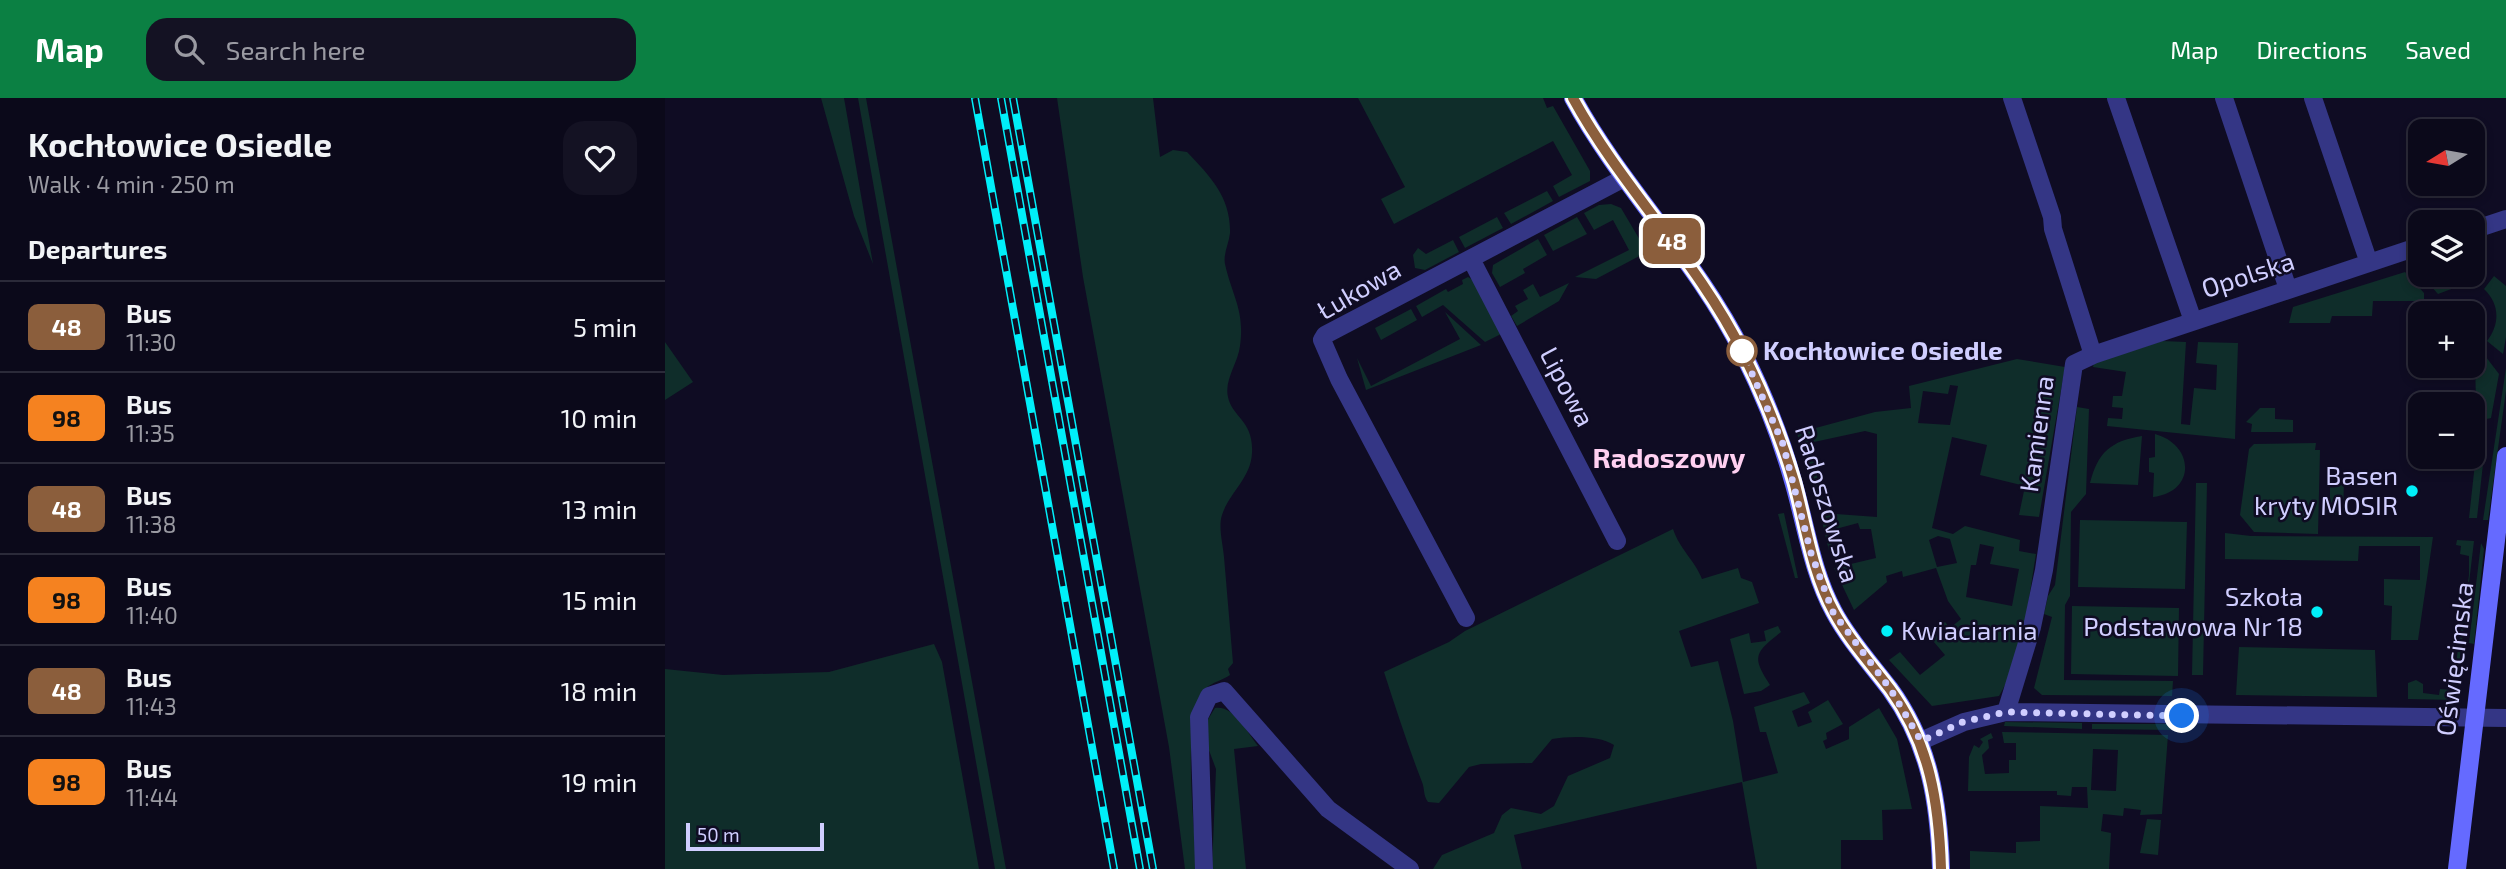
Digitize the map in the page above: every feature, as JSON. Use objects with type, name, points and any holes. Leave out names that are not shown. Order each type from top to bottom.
[{"type":"street","name":"Radoszowska","points":[[1573,98],[1624,178],[1698,278],[1742,351],[1783,444],[1811,553],[1833,612],[1891,690],[1921,741],[1936,796],[1941,869]]},
{"type":"street","points":[[2012,98],[2052,217],[2053,229],[2093,355]]},
{"type":"street","points":[[2116,98],[2193,321]]},
{"type":"street","points":[[2224,98],[2288,289]]},
{"type":"street","points":[[2313,98],[2369,263]]},
{"type":"street","name":"Łukowa","points":[[1465,618],[1339,379],[1322,340],[1325,335],[1624,178]]},
{"type":"street","points":[[2485,226],[2506,219]]},
{"type":"street","name":"Opolska","points":[[2093,355],[2408,250]]},
{"type":"street","name":"Lipowa","points":[[1471,259],[1617,541]]},
{"type":"street","name":"Kamienna","points":[[2006,712],[2032,627],[2044,570],[2074,364],[2093,355]]},
{"type":"street","name":"Oświęcimska","points":[[2457,869],[2506,456]]},
{"type":"street","points":[[1204,869],[1199,717],[1209,696],[1217,691],[1230,694],[1273,750],[1328,809],[1410,869]]},
{"type":"street","points":[[1921,741],[1963,722],[2006,712],[2474,720],[2506,718]]},
{"type":"green space","points":[[821,98],[844,98],[873,264],[854,216]]},
{"type":"green space","points":[[858,98],[866,98],[1006,869],[995,869]]},
{"type":"green space","points":[[1057,98],[1153,98],[1160,157],[1173,150],[1187,152],[1218,189],[1229,220],[1230,233],[1225,260],[1241,322],[1241,333],[1239,352],[1227,391],[1230,404],[1250,434],[1252,453],[1248,470],[1225,507],[1221,520],[1233,663],[1228,669],[1230,675],[1206,688],[1198,701],[1193,721],[1191,774],[1197,869],[1185,869],[1169,747],[1083,277]]},
{"type":"green space","points":[[1358,98],[1543,98],[1547,108],[1553,106],[1590,171],[1590,181],[1559,197],[1553,186],[1572,175],[1553,141],[1394,224],[1381,199],[1405,187]]},
{"type":"green space","points":[[1547,191],[1553,201],[1511,224],[1504,213]]},
{"type":"green space","points":[[1611,204],[1621,208],[1647,252],[1596,279],[1575,277],[1629,250],[1613,220],[1594,230],[1584,213],[1599,205]]},
{"type":"green space","points":[[1497,217],[1503,228],[1465,248],[1459,237]]},
{"type":"green space","points":[[1577,217],[1587,234],[1553,251],[1544,235]]},
{"type":"green space","points":[[1538,239],[1547,255],[1523,269],[1525,273],[1500,287],[1492,273],[1493,265]]},
{"type":"green space","points":[[1453,240],[1459,252],[1425,270],[1415,268],[1413,255],[1418,248],[1426,254]]},
{"type":"green space","points":[[2405,272],[2408,275],[2408,287],[2419,287],[2424,293],[2424,301],[2373,301],[2372,316],[2332,316],[2330,323],[2289,323],[2293,307]]},
{"type":"green space","points":[[2494,276],[2506,286],[2506,337],[2503,354],[2487,341],[2494,328],[2496,314],[2493,301],[2484,289]]},
{"type":"green space","points":[[1468,277],[1475,281],[1503,333],[1485,342],[1443,305],[1422,317],[1416,306],[1446,289],[1448,292],[1463,284],[1462,280]]},
{"type":"green space","points":[[1569,283],[1559,301],[1517,326],[1511,316],[1518,311],[1515,306],[1528,299],[1523,290],[1533,284],[1540,297]]},
{"type":"green space","points":[[2432,287],[2457,287],[2438,294]]},
{"type":"green space","points":[[1411,309],[1417,320],[1381,340],[1375,328]]},
{"type":"green space","points":[[1445,312],[1481,345],[1366,390],[1357,358],[1371,386],[1460,339]]},
{"type":"green space","points":[[2162,341],[2186,342],[2181,424],[2190,425],[2194,388],[2216,390],[2217,365],[2196,363],[2198,342],[2238,343],[2235,439],[2107,426],[2108,418],[2122,419],[2123,408],[2112,407],[2113,396],[2122,396],[2126,372],[2093,367],[2094,362]]},
{"type":"green space","points":[[665,342],[693,382],[665,400]]},
{"type":"green space","points":[[2485,357],[2499,374],[2491,418],[2485,419],[2485,392],[2476,392],[2475,378],[2485,378]]},
{"type":"green space","points":[[2017,359],[2065,367],[2039,517],[2019,515],[2025,486],[1980,475],[1987,445],[1952,437],[1932,528],[1953,534],[1965,526],[2020,540],[2019,551],[2036,554],[2020,646],[1999,696],[1932,706],[1889,660],[1900,652],[1920,675],[1945,655],[1928,635],[1945,622],[1950,628],[1961,619],[1948,601],[1936,568],[1903,577],[1902,571],[1886,576],[1887,582],[1854,610],[1834,568],[1876,558],[1871,529],[1860,529],[1858,523],[1828,531],[1833,550],[1829,551],[1821,517],[1836,514],[1877,517],[1877,434],[1865,431],[1800,445],[1797,433],[1875,412],[1911,408],[1909,386]],"holes":[[[1950,385],[1958,386],[1950,425],[1918,423],[1923,391],[1948,394]],[[1938,536],[1950,539],[1957,563],[1937,567],[1929,540]],[[1980,544],[1994,547],[1990,564],[2019,569],[2012,606],[1966,597],[1971,565],[1976,565]]]},
{"type":"green space","points":[[2506,368],[2506,391],[2488,520],[2483,520]]},
{"type":"green space","points":[[2077,407],[2089,409],[2086,494],[2071,512],[2070,596],[2065,605],[2064,680],[2173,681],[2172,696],[2042,695],[2034,688],[2052,617],[2044,614],[2048,596],[2055,585]]},
{"type":"green space","points":[[2260,408],[2275,408],[2275,419],[2293,420],[2293,432],[2251,432],[2252,424],[2246,422]]},
{"type":"green space","points":[[2155,434],[2178,448],[2185,468],[2177,487],[2153,497],[2154,473],[2149,472],[2149,458],[2155,457]]},
{"type":"green space","points":[[2142,436],[2138,485],[2090,483],[2097,463],[2107,450],[2122,441]]},
{"type":"green space","points":[[2316,443],[2315,450],[2320,450],[2318,534],[2254,532],[2240,515],[2249,449],[2254,444]]},
{"type":"green space","points":[[1811,451],[1824,505],[1817,506],[1802,453]]},
{"type":"green space","points":[[2474,469],[2482,469],[2477,518],[2469,518]]},
{"type":"green space","points":[[2330,481],[2344,481],[2343,515],[2330,514]]},
{"type":"green space","points":[[2196,483],[2207,483],[2203,675],[2192,675]]},
{"type":"green space","points":[[1784,513],[1798,578],[1795,578],[1778,514]]},
{"type":"green space","points":[[2080,520],[2187,522],[2185,589],[2078,587]]},
{"type":"green space","points":[[1673,529],[1702,579],[1738,568],[1741,578],[1752,582],[1759,603],[1679,631],[1691,667],[1718,661],[1733,721],[1743,782],[1778,773],[1766,732],[1760,732],[1754,707],[1804,692],[1810,703],[1792,711],[1798,727],[1812,722],[1808,712],[1828,700],[1843,724],[1826,733],[1827,739],[1823,741],[1826,749],[1849,739],[1849,727],[1879,708],[1897,739],[1912,809],[1882,810],[1883,840],[1841,840],[1841,869],[1757,869],[1742,782],[1514,835],[1522,869],[1433,869],[1442,855],[1494,833],[1502,815],[1511,808],[1541,814],[1554,806],[1568,776],[1610,758],[1614,745],[1592,738],[1552,739],[1532,763],[1481,764],[1469,767],[1439,803],[1428,802],[1384,672]]},
{"type":"green space","points":[[2225,533],[2251,536],[2433,537],[2418,640],[2391,640],[2392,606],[2384,605],[2384,579],[2420,580],[2420,546],[2359,546],[2358,561],[2225,559]]},
{"type":"green space","points":[[2457,540],[2474,541],[2455,700],[2408,699],[2408,683],[2416,680],[2423,684],[2423,693],[2439,695],[2440,689],[2452,690],[2469,575],[2469,556],[2460,554],[2461,546],[2456,545]]},
{"type":"green space","points":[[2481,543],[2484,549],[2474,644],[2469,643]]},
{"type":"green space","points":[[2072,606],[2179,608],[2178,676],[2071,674]]},
{"type":"green space","points":[[1778,626],[1781,632],[1761,650],[1758,661],[1770,685],[1761,691],[1744,694],[1730,639],[1749,633],[1751,643],[1766,641],[1764,631]]},
{"type":"green space","points":[[934,644],[942,662],[979,869],[665,869],[665,669],[723,675],[829,672]]},
{"type":"green space","points":[[2239,647],[2375,650],[2377,697],[2236,695]]},
{"type":"green space","points":[[1215,708],[1222,708],[1234,715],[1258,746],[1234,749],[1246,869],[1212,869],[1216,769],[1207,745],[1207,721]]},
{"type":"green space","points":[[2005,722],[2082,723],[2082,729],[2004,726]]},
{"type":"green space","points":[[2092,724],[2172,724],[2171,730],[2092,729]]},
{"type":"green space","points":[[2002,732],[2168,735],[2162,814],[2140,815],[2141,810],[2124,808],[2123,816],[2103,814],[2101,831],[2111,833],[2109,869],[1970,869],[1970,851],[2016,853],[2016,842],[2040,841],[2040,806],[2088,808],[2087,787],[2072,787],[2071,796],[2057,795],[2057,791],[1968,791],[1969,757],[1974,745],[1979,748],[1983,742],[1980,739],[1991,733],[1993,738],[1988,740],[1989,748],[1982,755],[1985,774],[2009,773],[2009,760],[2016,760],[2016,743],[2004,743]],"holes":[[[2093,749],[2118,750],[2116,791],[2091,790]]]},
{"type":"green space","points":[[2147,819],[2161,820],[2158,855],[2140,853]]},
{"type":"railway","points":[[975,98],[1114,869]]},
{"type":"railway","points":[[1001,98],[1140,869]]},
{"type":"railway","points":[[1013,98],[1153,869]]},
{"type":"bus line","name":"48","points":[[1573,98],[1615,167],[1712,298],[1767,403],[1783,444],[1811,553],[1833,612],[1891,690],[1921,741],[1936,796],[1941,836],[1941,869]]},
{"type":"place","name":"Kochłowice Osiedle","points":[[1742,351]]},
{"type":"place","name":"Basen kryty MOSIR","points":[[2412,491]]},
{"type":"place","name":"Szkoła Podstawowa Nr 18","points":[[2317,612]]},
{"type":"place","name":"Kwiaciarnia","points":[[1887,631]]},
{"type":"district","name":"Radoszowy","points":[[1669,458]]},
{"type":"route","points":[[1742,351],[1783,444],[1811,553],[1833,612],[1891,690],[1921,741],[1963,722],[2006,712],[2182,716]]}]
